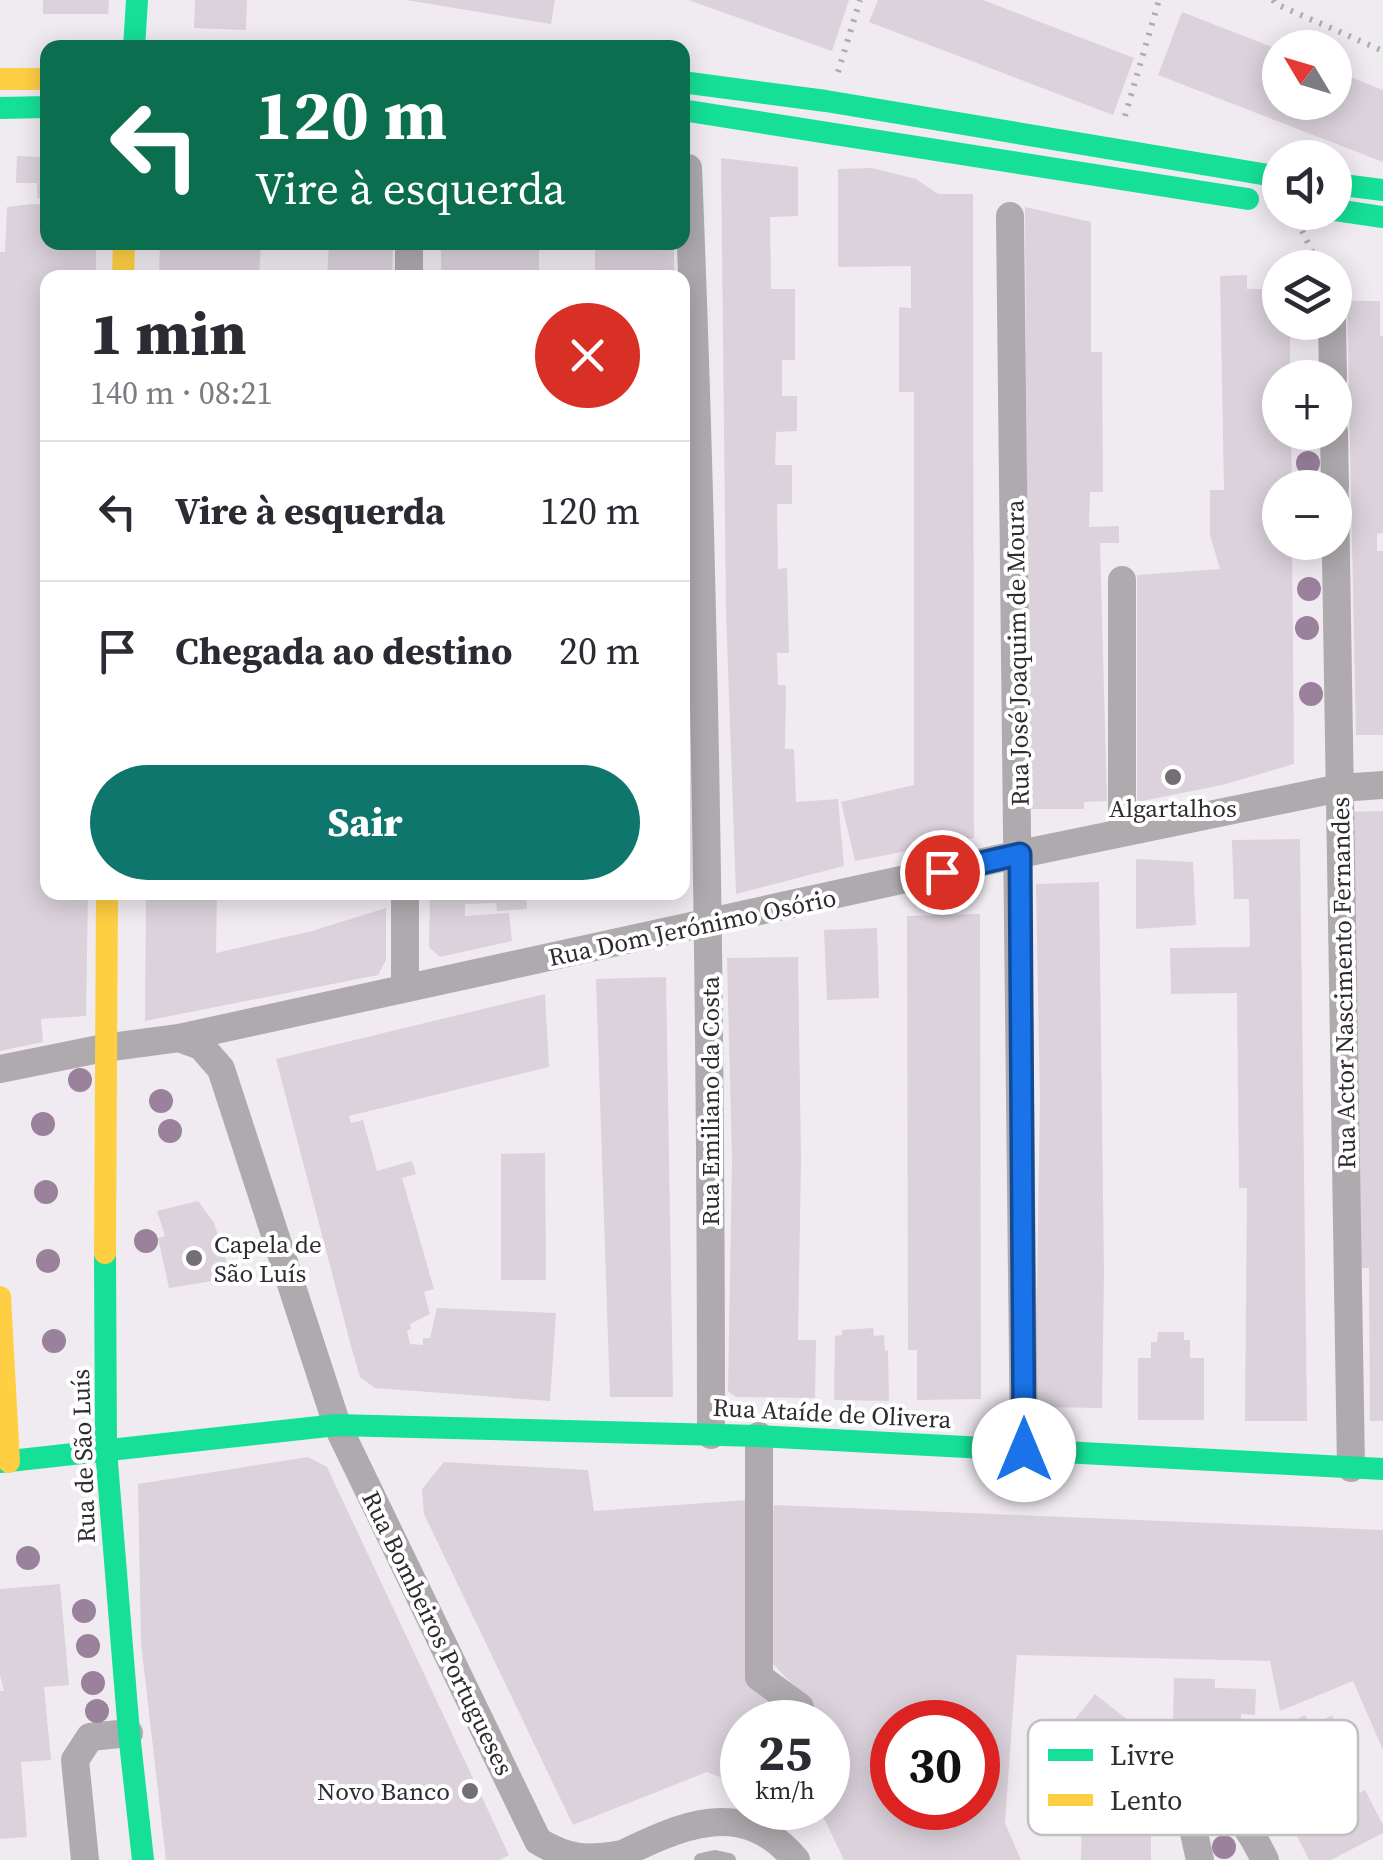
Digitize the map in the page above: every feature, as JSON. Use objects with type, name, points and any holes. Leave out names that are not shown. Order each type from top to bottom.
[{"type":"street","points":[[134,40],[136,0]]},
{"type":"street","points":[[0,79],[40,78]]},
{"type":"street","points":[[690,83],[829,102],[1262,175]]},
{"type":"street","points":[[0,108],[40,107]]},
{"type":"street","points":[[690,111],[1262,201]]},
{"type":"street","points":[[1352,186],[1383,190]]},
{"type":"street","points":[[1352,212],[1383,217]]},
{"type":"street","name":"Rua José Joaquim de Moura","points":[[1010,216],[1024,1450]]},
{"type":"street","name":"Rua Emiliano da Costa","points":[[690,361],[709,924],[711,1435]]},
{"type":"street","name":"Rua Actor Nascimento Fernandes","points":[[1336,560],[1351,1468]]},
{"type":"street","points":[[1122,580],[1122,833]]},
{"type":"street","name":"Rua Dom Jerónimo Osório","points":[[0,1069],[179,1038],[1340,788],[1383,785]]},
{"type":"street","name":"Rua de São Luís","points":[[108,900],[104,1048],[106,1450],[143,1860]]},
{"type":"street","points":[[404,988],[405,900]]},
{"type":"street","name":"Rua Bombeiros Portugueses","points":[[179,1038],[202,1046],[221,1069],[337,1425],[536,1850]]},
{"type":"street","points":[[0,1297],[3,1469]]},
{"type":"street","name":"Rua Ataíde de Olivera","points":[[3,1469],[106,1450],[337,1425],[760,1436],[1383,1469]]},
{"type":"street","points":[[760,1436],[759,1677],[790,1700]]},
{"type":"street","points":[[85,1860],[75,1760],[90,1737],[129,1733]]},
{"type":"street","points":[[536,1850],[552,1849],[588,1860],[616,1857],[684,1826],[720,1821]]},
{"type":"street","points":[[769,1830],[796,1860]]},
{"type":"street","points":[[1194,1835],[1200,1860]]},
{"type":"street","points":[[1250,1835],[1265,1860]]},
{"type":"lane","points":[[702,1860],[729,1860]]},
{"type":"path","points":[[829,102],[860,0]]},
{"type":"path","points":[[1114,151],[1158,0]]},
{"type":"path","points":[[1274,0],[1383,50]]},
{"type":"building","points":[[43,0],[109,0],[108,14],[43,14]]},
{"type":"building","points":[[195,0],[247,0],[246,30],[194,28]]},
{"type":"building","points":[[406,0],[555,0],[551,24]]},
{"type":"building","points":[[688,0],[849,0],[832,51]]},
{"type":"building","points":[[878,0],[983,0],[1134,58],[1113,115],[869,22]]},
{"type":"building","points":[[1182,12],[1262,43],[1262,115],[1158,75]]},
{"type":"building","points":[[1352,78],[1383,90],[1383,162],[1352,150],[1352,140],[1326,140],[1274,120],[1352,120]]},
{"type":"building","points":[[17,156],[40,157],[40,198],[37,183],[16,183]]},
{"type":"building","points":[[721,158],[798,167],[798,216],[770,217],[771,289],[795,289],[795,360],[782,360],[782,396],[797,396],[797,431],[776,432],[775,465],[792,465],[792,504],[777,504],[778,569],[787,568],[789,653],[777,653],[778,685],[786,685],[785,749],[794,749],[796,802],[838,799],[844,866],[736,894],[726,612]]},
{"type":"building","points":[[872,168],[916,179],[938,194],[973,194],[974,838],[855,861],[841,802],[914,785],[914,392],[899,392],[899,307],[911,308],[911,266],[838,267],[838,169]]},
{"type":"building","points":[[40,204],[40,250],[96,250],[96,270],[40,270],[40,900],[88,900],[86,1016],[41,1019],[43,1042],[0,1051],[0,252],[5,252],[7,207]]},
{"type":"building","points":[[1025,207],[1091,222],[1091,352],[1102,352],[1103,492],[1090,492],[1089,527],[1119,526],[1119,543],[1100,543],[1107,801],[1084,802],[1084,809],[1029,809]]},
{"type":"building","points":[[160,250],[261,250],[259,270],[159,270]]},
{"type":"building","points":[[329,250],[393,250],[392,270],[327,270]]},
{"type":"building","points":[[441,250],[539,250],[539,270],[441,270]]},
{"type":"building","points":[[595,250],[674,250],[674,270],[595,270]]},
{"type":"building","points":[[1247,275],[1247,289],[1262,289],[1262,340],[1290,340],[1290,360],[1262,360],[1262,450],[1291,450],[1292,470],[1262,470],[1262,560],[1292,560],[1294,764],[1222,785],[1137,802],[1137,575],[1220,569],[1210,535],[1210,490],[1224,490],[1220,276]]},
{"type":"building","points":[[1352,301],[1380,301],[1383,533],[1377,534],[1377,551],[1383,551],[1383,735],[1356,735],[1352,360],[1348,360]]},
{"type":"building","points":[[1383,811],[1383,1421],[1370,1421],[1369,1268],[1358,1268],[1350,812]]},
{"type":"building","points":[[1300,839],[1307,1421],[1245,1421],[1247,1188],[1239,1188],[1237,993],[1171,994],[1170,948],[1250,947],[1249,899],[1234,899],[1232,840]]},
{"type":"building","points":[[1136,859],[1193,862],[1196,925],[1136,929]]},
{"type":"building","points":[[1099,882],[1102,1408],[1035,1407],[1040,1100],[1036,884]]},
{"type":"building","points":[[146,900],[217,900],[216,953],[312,931],[386,908],[386,960],[378,975],[145,1021]]},
{"type":"building","points":[[430,900],[526,900],[527,909],[497,911],[496,903],[465,904],[465,916],[509,913],[512,941],[440,957],[429,947]]},
{"type":"building","points":[[980,914],[981,1399],[917,1400],[917,1350],[908,1350],[907,916]]},
{"type":"building","points":[[877,928],[879,998],[827,1000],[824,930]]},
{"type":"building","points":[[798,957],[798,1340],[816,1340],[815,1398],[736,1397],[728,1391],[732,1161],[727,958]]},
{"type":"building","points":[[666,977],[673,1397],[610,1397],[596,979]]},
{"type":"building","points":[[545,994],[549,1067],[349,1116],[351,1123],[363,1120],[377,1171],[412,1161],[416,1174],[402,1178],[434,1289],[424,1292],[430,1314],[410,1324],[410,1344],[423,1345],[423,1338],[430,1338],[437,1308],[556,1313],[550,1401],[375,1388],[360,1377],[276,1059]]},
{"type":"building","points":[[545,1153],[546,1280],[501,1280],[501,1154]]},
{"type":"building","name":"Capela de São Luís","points":[[198,1201],[214,1223],[232,1278],[169,1288],[158,1238],[165,1236],[157,1211]]},
{"type":"building","points":[[873,1328],[874,1336],[884,1335],[885,1351],[888,1350],[889,1401],[834,1400],[835,1336],[842,1335],[842,1330]]},
{"type":"building","points":[[1158,1332],[1184,1332],[1184,1340],[1190,1340],[1190,1358],[1204,1358],[1204,1420],[1138,1420],[1138,1358],[1151,1358],[1151,1342],[1157,1342]]},
{"type":"building","points":[[308,1457],[327,1467],[509,1855],[499,1860],[166,1860],[141,1643],[138,1484]]},
{"type":"building","points":[[444,1462],[588,1470],[594,1511],[747,1500],[748,1676],[772,1700],[720,1700],[720,1777],[707,1772],[573,1825],[424,1514],[422,1489]]},
{"type":"building","points":[[774,1505],[1383,1530],[1383,1750],[1353,1681],[1280,1711],[1270,1661],[1017,1655],[1005,1823],[1021,1860],[844,1860],[830,1830],[850,1830],[850,1700],[807,1700],[758,1648]]},
{"type":"building","points":[[60,1584],[69,1685],[44,1687],[51,1760],[21,1762],[27,1837],[0,1839],[0,1691],[4,1691],[0,1675],[0,1589]]},
{"type":"building","points":[[1174,1678],[1215,1679],[1215,1688],[1256,1689],[1255,1715],[1241,1714],[1241,1720],[1173,1720]]},
{"type":"building","points":[[1095,1694],[1128,1720],[1074,1720]]},
{"type":"building","points":[[1365,1790],[1383,1825],[1383,1833],[1331,1860],[1309,1860],[1296,1835],[1358,1835],[1358,1794]]},
{"type":"building","points":[[1082,1835],[1151,1835],[1151,1860],[1081,1860]]},
{"type":"traffic: fast","points":[[134,40],[137,0]]},
{"type":"traffic: fast","points":[[690,83],[826,101],[1262,174]]},
{"type":"traffic: fast","points":[[0,108],[40,107]]},
{"type":"traffic: fast","points":[[690,111],[1248,199]]},
{"type":"traffic: fast","points":[[1352,186],[1383,190]]},
{"type":"traffic: fast","points":[[1352,212],[1383,217]]},
{"type":"traffic: fast","points":[[105,1253],[106,1450],[143,1860]]},
{"type":"traffic: fast","points":[[0,1462],[337,1425],[759,1436],[1383,1469]]},
{"type":"traffic: slow","points":[[0,79],[40,79]]},
{"type":"traffic: slow","points":[[123,270],[124,250]]},
{"type":"traffic: slow","points":[[105,1253],[107,900]]},
{"type":"traffic: slow","points":[[0,1297],[9,1462]]},
{"type":"place","name":"Algartalhos","points":[[1173,777]]},
{"type":"place","name":"Capela de São Luís","points":[[194,1258]]},
{"type":"place","name":"Novo Banco","points":[[470,1791]]},
{"type":"route","points":[[942,872],[1020,854],[1024,1450]]}]
